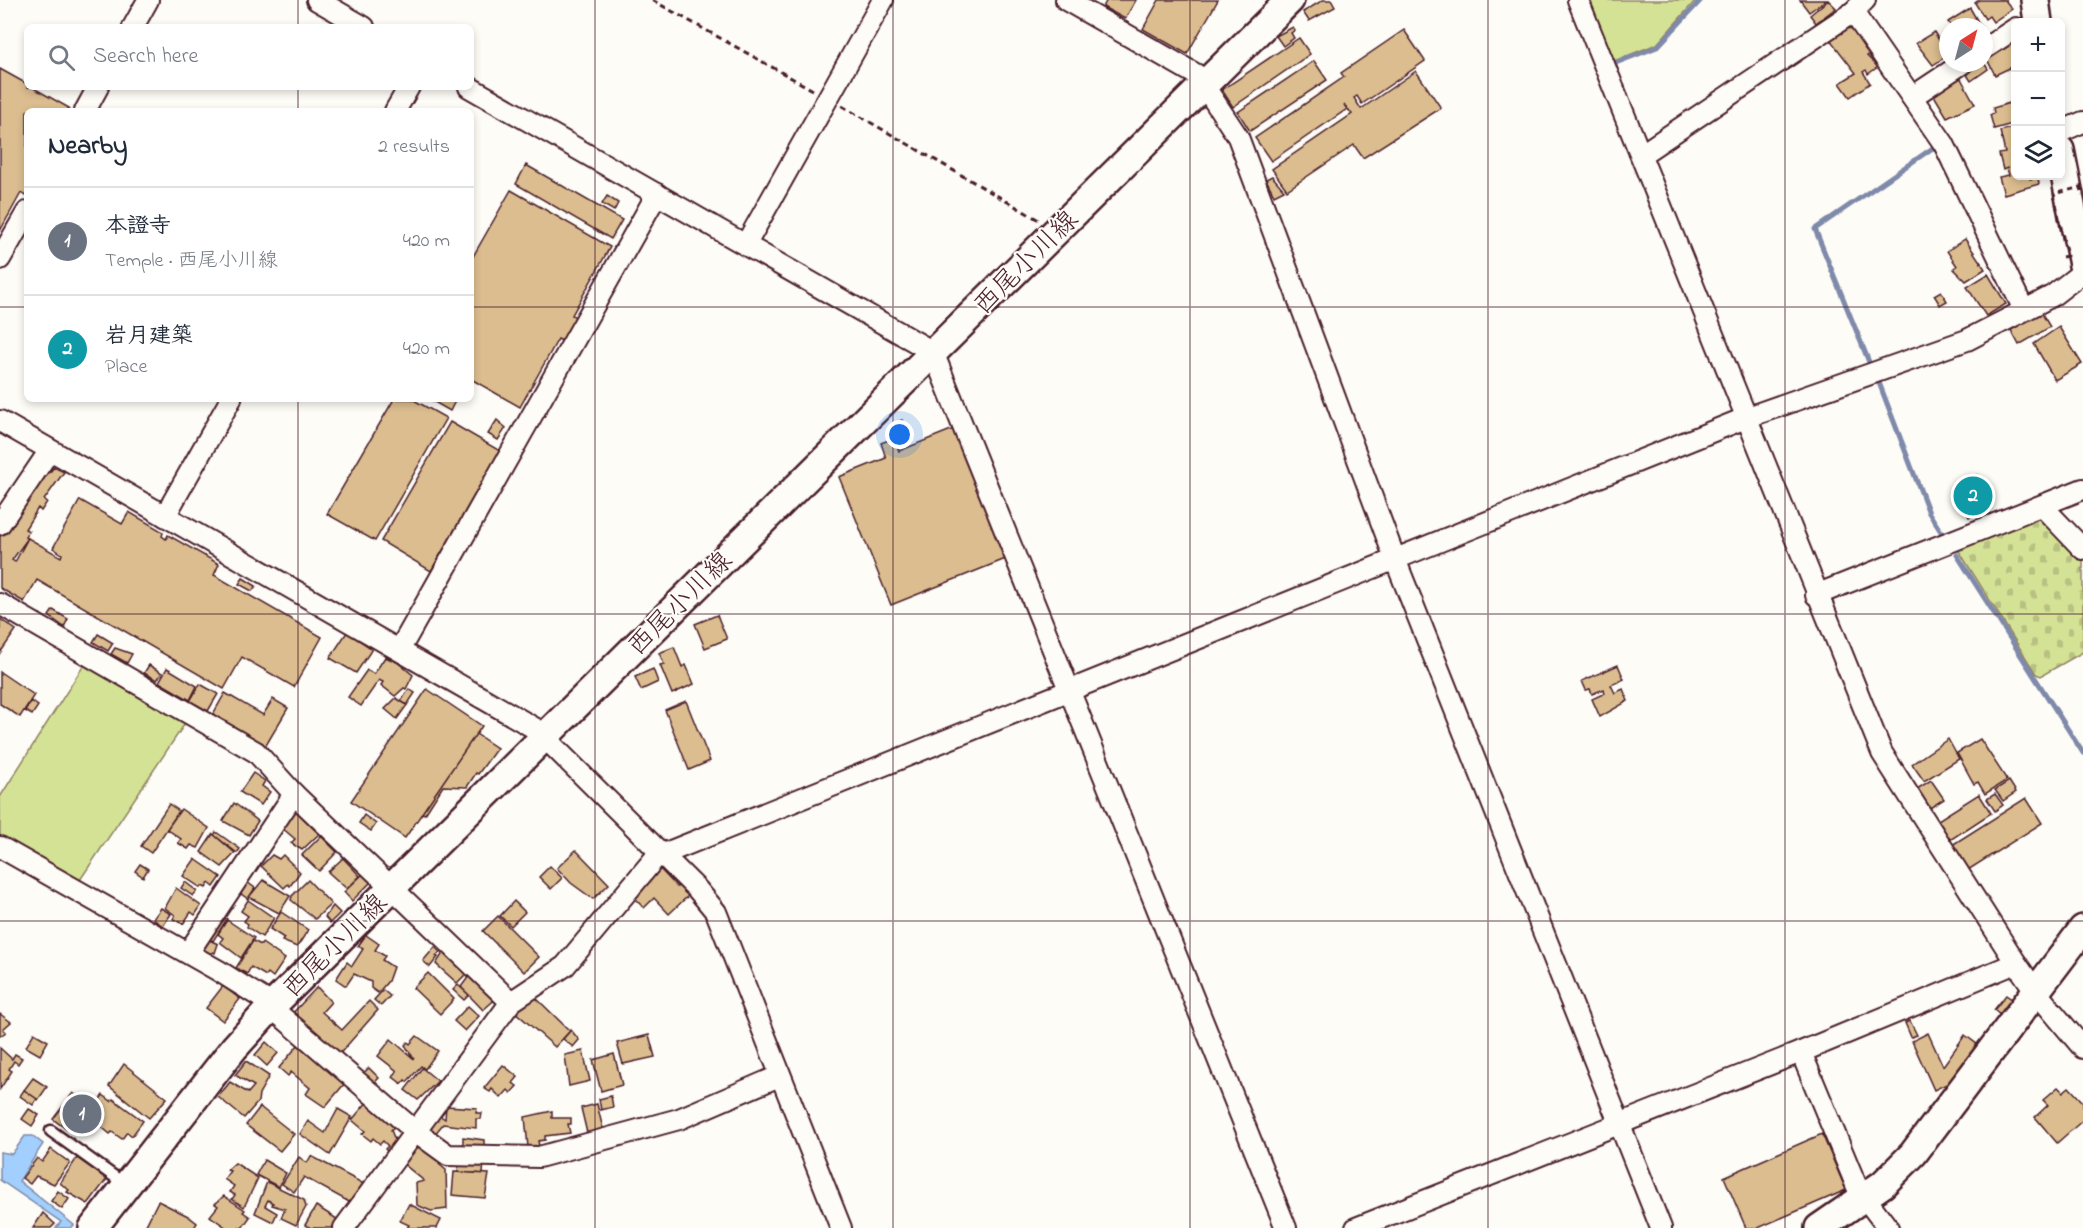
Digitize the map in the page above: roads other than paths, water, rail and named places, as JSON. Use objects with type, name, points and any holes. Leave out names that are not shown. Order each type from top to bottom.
[{"type":"main road","name":"西尾小川線","points":[[93,1228],[234,1048],[273,1005],[1290,0]]},
{"type":"main road","points":[[2064,180],[2073,261]]},
{"type":"main road","points":[[1819,1228],[1865,1198],[1913,1154],[2083,929]]},
{"type":"street","points":[[135,24],[148,0]]},
{"type":"street","points":[[317,0],[359,24]]},
{"type":"street","points":[[746,244],[883,0]]},
{"type":"street","points":[[1066,0],[1197,75],[1238,137],[1395,559],[1661,1228]]},
{"type":"street","points":[[1578,0],[1748,417],[1816,595],[1882,753],[2016,963],[2036,992],[2083,1048]]},
{"type":"street","points":[[1642,154],[1859,6],[1912,97],[1944,144],[2024,310]]},
{"type":"street","points":[[1993,43],[2011,31]]},
{"type":"street","points":[[1912,97],[1950,72]]},
{"type":"street","points":[[87,108],[96,90]]},
{"type":"street","points":[[397,108],[407,90]]},
{"type":"street","points":[[474,90],[933,352],[1286,1228]]},
{"type":"street","points":[[2065,130],[2083,122]]},
{"type":"street","points":[[400,649],[657,194]]},
{"type":"street","points":[[0,260],[24,217]]},
{"type":"street","points":[[344,1228],[511,1002],[566,966],[656,857],[1748,417],[1967,340],[2052,296],[2083,272]]},
{"type":"street","points":[[165,516],[229,402]]},
{"type":"street","points":[[0,422],[400,649],[545,737],[709,901],[716,912],[839,1227]]},
{"type":"street","points":[[0,524],[50,450]]},
{"type":"street","points":[[1816,595],[2043,507],[2083,489]]},
{"type":"street","points":[[2043,507],[2083,549]]},
{"type":"street","points":[[0,603],[256,752],[294,794],[511,1002]]},
{"type":"street","points":[[188,953],[294,794]]},
{"type":"street","points":[[0,847],[188,953],[273,1005],[281,1016],[415,1131],[448,1155],[538,1157],[679,1119],[779,1076]]},
{"type":"street","points":[[1356,1228],[1801,1052],[2016,963]]},
{"type":"street","points":[[1801,1052],[1857,1187],[1888,1228]]},
{"type":"lane","points":[[51,1131],[126,1185]]},
{"type":"water","points":[[25,1136],[33,1136],[43,1144],[19,1181],[74,1225],[71,1228],[56,1228],[61,1222],[0,1180],[0,1152],[12,1154]]},
{"type":"waterway","points":[[1613,64],[1657,47],[1701,0]]},
{"type":"waterway","points":[[1871,367],[1815,229],[1937,145]]},
{"type":"waterway","points":[[1878,380],[1929,513],[1945,538]]},
{"type":"waterway","points":[[1957,555],[2083,753]]},
{"type":"place","name":"岩月建築","points":[[1973,496]]},
{"type":"place","name":"本證寺","points":[[82,1114]]}]
